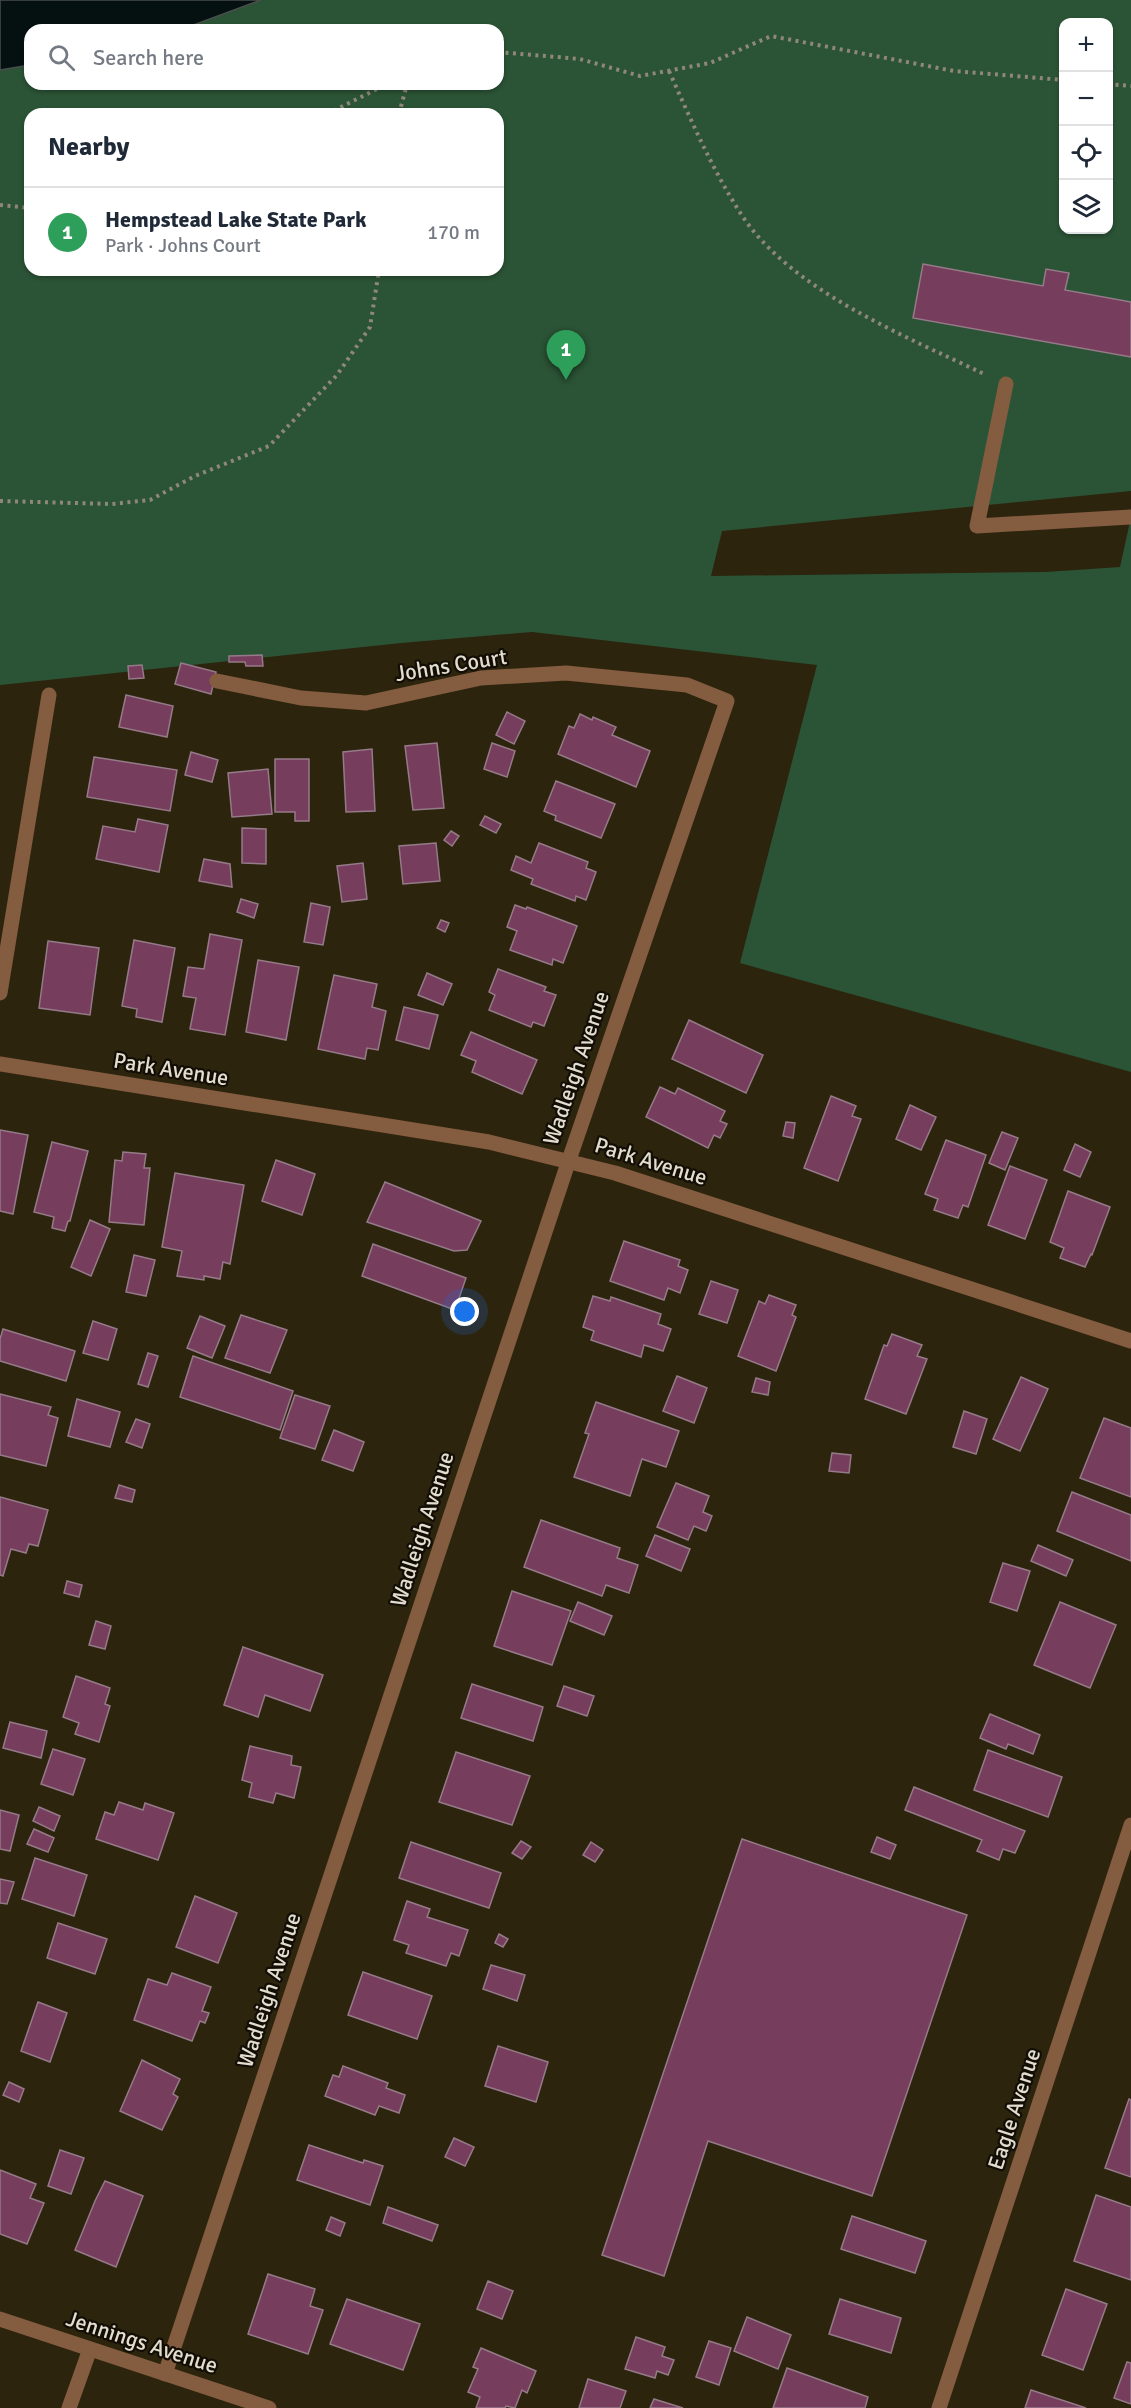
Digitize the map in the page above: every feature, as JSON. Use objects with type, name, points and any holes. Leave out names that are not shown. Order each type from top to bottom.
[{"type":"street","points":[[1006,384],[977,526],[1131,517]]},
{"type":"street","name":"Johns Court","points":[[217,681],[301,698],[366,703],[481,678],[566,674],[687,685],[727,701]]},
{"type":"street","points":[[0,993],[49,695]]},
{"type":"street","name":"Wadleigh Avenue","points":[[165,2374],[568,1160],[727,701]]},
{"type":"street","name":"Park Avenue","points":[[0,1064],[489,1142],[568,1160],[626,1176],[1131,1341]]},
{"type":"street","name":"Eagle Avenue","points":[[939,2408],[1131,1825]]},
{"type":"street","name":"Jennings Avenue","points":[[0,2319],[269,2408]]},
{"type":"street","points":[[69,2408],[90,2349]]},
{"type":"path","points":[[504,53],[580,59],[640,76],[710,63],[771,36],[954,71],[1059,80]]},
{"type":"path","points":[[669,71],[703,145],[742,216],[774,252],[810,283],[890,328],[1006,384]]},
{"type":"path","points":[[1113,84],[1131,86]]},
{"type":"path","points":[[339,108],[375,90]]},
{"type":"path","points":[[400,108],[405,90]]},
{"type":"path","points":[[0,205],[24,207]]},
{"type":"path","points":[[0,501],[112,504],[150,500],[195,476],[269,446],[337,375],[370,327],[378,276]]},
{"type":"green space","points":[[0,0],[1131,0],[1131,491],[722,531],[711,576],[1046,572],[1120,567],[1131,517],[1131,1072],[740,963],[817,665],[532,632],[401,643],[0,685]]},
{"type":"shaded area","points":[[0,0],[261,0],[196,24],[24,24],[24,66],[0,70]]},
{"type":"building","points":[[923,264],[1043,286],[1046,269],[1069,273],[1065,290],[1131,302],[1131,357],[913,318]]},
{"type":"building","points":[[262,655],[263,666],[246,666],[245,662],[229,662],[229,656]]},
{"type":"building","points":[[181,663],[216,672],[211,694],[175,684]]},
{"type":"building","points":[[142,665],[144,678],[129,679],[128,666]]},
{"type":"building","points":[[126,695],[173,706],[167,737],[119,727]]},
{"type":"building","points":[[507,712],[525,721],[514,744],[496,735]]},
{"type":"building","points":[[580,714],[616,727],[612,735],[650,751],[636,787],[558,754],[569,726],[574,728]]},
{"type":"building","points":[[437,743],[444,808],[413,810],[405,746]]},
{"type":"building","points":[[492,743],[515,751],[507,777],[484,769]]},
{"type":"building","points":[[372,749],[375,811],[346,812],[343,752]]},
{"type":"building","points":[[191,752],[218,760],[212,782],[185,775]]},
{"type":"building","points":[[94,757],[177,770],[170,811],[87,797]]},
{"type":"building","points":[[275,759],[309,759],[309,821],[295,821],[295,812],[275,812]]},
{"type":"building","points":[[268,769],[272,814],[232,817],[228,773]]},
{"type":"building","points":[[556,781],[615,804],[601,838],[555,820],[556,816],[544,811]]},
{"type":"building","points":[[485,816],[501,824],[496,833],[480,825]]},
{"type":"building","points":[[138,819],[168,825],[159,872],[96,859],[103,826],[135,832]]},
{"type":"building","points":[[242,828],[266,829],[266,864],[242,863]]},
{"type":"building","points":[[451,831],[459,836],[452,846],[444,840]]},
{"type":"building","points":[[436,843],[440,881],[403,884],[399,846]]},
{"type":"building","points":[[539,843],[588,862],[586,868],[596,872],[586,900],[576,896],[575,901],[531,884],[533,879],[511,870],[516,856],[531,863]]},
{"type":"building","points":[[204,859],[230,864],[232,887],[199,881]]},
{"type":"building","points":[[363,863],[367,899],[342,902],[337,866]]},
{"type":"building","points":[[241,899],[258,904],[254,918],[237,912]]},
{"type":"building","points":[[311,903],[330,907],[323,945],[304,942]]},
{"type":"building","points":[[515,905],[526,909],[527,907],[577,926],[563,963],[553,959],[552,965],[510,950],[517,931],[507,927]]},
{"type":"building","points":[[441,920],[449,923],[445,932],[437,928]]},
{"type":"building","points":[[210,934],[242,940],[225,1035],[190,1029],[196,998],[183,996],[188,967],[204,969]]},
{"type":"building","points":[[134,940],[175,948],[162,1022],[136,1017],[137,1009],[122,1006]]},
{"type":"building","points":[[48,941],[99,948],[90,1015],[39,1008]]},
{"type":"building","points":[[258,960],[299,967],[286,1040],[246,1032]]},
{"type":"building","points":[[498,969],[546,987],[544,991],[556,995],[544,1026],[533,1022],[531,1027],[489,1010],[495,995],[489,992]]},
{"type":"building","points":[[427,973],[452,984],[443,1005],[418,995]]},
{"type":"building","points":[[334,975],[377,984],[372,1007],[386,1011],[378,1050],[367,1048],[365,1059],[318,1049]]},
{"type":"building","points":[[404,1007],[438,1015],[429,1049],[396,1040]]},
{"type":"building","points":[[689,1020],[763,1055],[746,1093],[672,1059]]},
{"type":"building","points":[[471,1032],[537,1060],[522,1094],[472,1072],[476,1061],[461,1055]]},
{"type":"building","points":[[660,1087],[675,1094],[678,1088],[725,1111],[720,1121],[727,1124],[720,1138],[714,1135],[708,1148],[646,1117]]},
{"type":"building","points":[[831,1096],[856,1106],[852,1116],[861,1119],[838,1181],[804,1168]]},
{"type":"building","points":[[910,1105],[936,1117],[921,1150],[896,1139]]},
{"type":"building","points":[[786,1122],[795,1123],[793,1138],[783,1136]]},
{"type":"building","points":[[0,1130],[28,1135],[13,1214],[0,1211]]},
{"type":"building","points":[[1002,1132],[1018,1138],[1005,1170],[989,1163]]},
{"type":"building","points":[[946,1140],[986,1155],[968,1207],[963,1205],[958,1218],[934,1210],[938,1199],[925,1194]]},
{"type":"building","points":[[52,1142],[88,1151],[70,1221],[65,1231],[52,1228],[54,1217],[34,1212]]},
{"type":"building","points":[[1075,1144],[1091,1152],[1080,1177],[1064,1170]]},
{"type":"building","points":[[123,1152],[146,1154],[144,1168],[150,1168],[144,1225],[109,1222],[115,1160],[122,1161]]},
{"type":"building","points":[[276,1160],[315,1174],[302,1215],[262,1201]]},
{"type":"building","points":[[1010,1166],[1047,1180],[1025,1239],[988,1225]]},
{"type":"building","points":[[175,1173],[244,1185],[230,1264],[223,1262],[220,1279],[204,1276],[204,1280],[177,1276],[182,1251],[162,1247]]},
{"type":"building","points":[[385,1182],[481,1221],[467,1250],[454,1251],[367,1222]]},
{"type":"building","points":[[1068,1191],[1110,1207],[1092,1255],[1085,1267],[1060,1258],[1064,1248],[1050,1242]]},
{"type":"building","points":[[90,1220],[110,1229],[91,1276],[71,1267]]},
{"type":"building","points":[[624,1241],[680,1260],[678,1266],[688,1270],[680,1293],[668,1288],[664,1300],[610,1281]]},
{"type":"building","points":[[373,1244],[466,1278],[455,1310],[362,1276]]},
{"type":"building","points":[[134,1255],[155,1260],[146,1296],[126,1292]]},
{"type":"building","points":[[711,1281],[738,1290],[727,1323],[699,1314]]},
{"type":"building","points":[[769,1295],[796,1305],[792,1315],[796,1317],[776,1371],[738,1356],[759,1301],[765,1304]]},
{"type":"building","points":[[593,1296],[610,1301],[611,1297],[661,1314],[658,1324],[671,1329],[663,1351],[644,1345],[641,1357],[591,1340],[594,1331],[583,1327]]},
{"type":"building","points":[[241,1315],[287,1330],[270,1373],[225,1358]]},
{"type":"building","points":[[200,1316],[225,1326],[212,1358],[187,1348]]},
{"type":"building","points":[[93,1321],[117,1329],[108,1360],[83,1353]]},
{"type":"building","points":[[3,1329],[75,1351],[66,1381],[0,1361],[0,1339]]},
{"type":"building","points":[[892,1334],[922,1345],[917,1356],[927,1359],[906,1414],[865,1399],[884,1345],[887,1346]]},
{"type":"building","points":[[148,1353],[158,1356],[148,1387],[138,1384]]},
{"type":"building","points":[[193,1356],[293,1391],[280,1430],[180,1397]]},
{"type":"building","points":[[677,1376],[707,1388],[694,1423],[663,1411]]},
{"type":"building","points":[[1021,1377],[1048,1389],[1020,1451],[993,1439]]},
{"type":"building","points":[[756,1378],[770,1382],[768,1395],[752,1392]]},
{"type":"building","points":[[0,1394],[51,1407],[48,1415],[58,1418],[46,1466],[0,1455]]},
{"type":"building","points":[[295,1395],[330,1406],[315,1449],[280,1438]]},
{"type":"building","points":[[77,1399],[120,1412],[110,1447],[68,1436]]},
{"type":"building","points":[[596,1402],[679,1431],[666,1467],[642,1459],[630,1496],[574,1477],[589,1434],[585,1433]]},
{"type":"building","points":[[964,1411],[987,1419],[976,1454],[953,1447]]},
{"type":"building","points":[[1104,1418],[1131,1428],[1131,1497],[1080,1478]]},
{"type":"building","points":[[136,1419],[150,1424],[142,1448],[126,1442]]},
{"type":"building","points":[[334,1430],[364,1442],[353,1471],[322,1460]]},
{"type":"building","points":[[832,1453],[851,1455],[849,1473],[829,1471]]},
{"type":"building","points":[[676,1483],[709,1496],[703,1512],[712,1516],[706,1531],[694,1526],[688,1540],[657,1527]]},
{"type":"building","points":[[119,1485],[135,1490],[132,1502],[115,1498]]},
{"type":"building","points":[[1072,1492],[1131,1515],[1131,1561],[1057,1531]]},
{"type":"building","points":[[0,1497],[48,1510],[38,1546],[29,1544],[26,1553],[11,1549],[3,1576],[0,1575]]},
{"type":"building","points":[[541,1520],[620,1548],[617,1558],[638,1565],[629,1593],[606,1585],[602,1596],[524,1567]]},
{"type":"building","points":[[655,1535],[690,1549],[681,1571],[646,1556]]},
{"type":"building","points":[[1038,1545],[1073,1560],[1066,1576],[1031,1561]]},
{"type":"building","points":[[1003,1563],[1030,1571],[1017,1611],[990,1602]]},
{"type":"building","points":[[67,1581],[82,1585],[79,1597],[64,1593]]},
{"type":"building","points":[[512,1591],[571,1611],[552,1665],[494,1646]]},
{"type":"building","points":[[578,1602],[612,1616],[604,1635],[570,1621]]},
{"type":"building","points":[[1060,1602],[1116,1625],[1090,1688],[1034,1665]]},
{"type":"building","points":[[96,1621],[111,1626],[105,1649],[89,1645]]},
{"type":"building","points":[[243,1647],[323,1675],[310,1711],[265,1695],[258,1717],[224,1705]]},
{"type":"building","points":[[76,1676],[110,1688],[105,1704],[110,1706],[99,1742],[75,1734],[79,1723],[63,1717]]},
{"type":"building","points":[[472,1684],[543,1707],[533,1741],[461,1718]]},
{"type":"building","points":[[564,1686],[594,1696],[587,1716],[557,1706]]},
{"type":"building","points":[[990,1714],[1040,1735],[1033,1754],[1008,1744],[1006,1749],[980,1738]]},
{"type":"building","points":[[10,1722],[47,1731],[41,1758],[3,1748]]},
{"type":"building","points":[[250,1746],[292,1756],[291,1765],[301,1767],[294,1798],[276,1793],[273,1803],[249,1797],[252,1783],[242,1780]]},
{"type":"building","points":[[53,1749],[85,1759],[73,1795],[41,1784]]},
{"type":"building","points":[[988,1750],[1062,1777],[1048,1817],[974,1790]]},
{"type":"building","points":[[456,1752],[530,1776],[512,1825],[439,1802]]},
{"type":"building","points":[[914,1787],[1025,1831],[1015,1853],[1003,1849],[999,1860],[977,1851],[982,1840],[905,1810]]},
{"type":"building","points":[[119,1802],[143,1810],[145,1803],[174,1813],[158,1860],[96,1839],[105,1812],[114,1815]]},
{"type":"building","points":[[39,1807],[60,1816],[54,1831],[33,1821]]},
{"type":"building","points":[[0,1810],[19,1815],[10,1851],[0,1849]]},
{"type":"building","points":[[34,1829],[54,1838],[48,1852],[27,1844]]},
{"type":"building","points":[[877,1837],[896,1845],[890,1859],[871,1852]]},
{"type":"building","points":[[742,1839],[967,1915],[872,2196],[708,2141],[664,2276],[602,2255]]},
{"type":"building","points":[[521,1841],[531,1847],[522,1859],[512,1853]]},
{"type":"building","points":[[411,1842],[501,1873],[489,1908],[399,1878]]},
{"type":"building","points":[[591,1842],[603,1850],[595,1862],[583,1855]]},
{"type":"building","points":[[35,1858],[87,1875],[74,1916],[22,1899]]},
{"type":"building","points":[[0,1879],[14,1882],[7,1904],[0,1903]]},
{"type":"building","points":[[195,1896],[237,1913],[218,1963],[176,1947]]},
{"type":"building","points":[[407,1901],[430,1909],[427,1917],[468,1930],[459,1956],[451,1953],[446,1966],[406,1953],[409,1945],[394,1940]]},
{"type":"building","points":[[58,1923],[107,1939],[95,1974],[47,1958]]},
{"type":"building","points":[[499,1934],[508,1939],[503,1947],[495,1943]]},
{"type":"building","points":[[491,1965],[525,1975],[517,2001],[483,1989]]},
{"type":"building","points":[[363,1972],[432,1996],[417,2039],[348,2015]]},
{"type":"building","points":[[172,1973],[211,1987],[202,2011],[209,2013],[205,2023],[200,2021],[192,2041],[134,2020],[148,1979],[167,1985]]},
{"type":"building","points":[[38,2002],[67,2013],[50,2062],[21,2051]]},
{"type":"building","points":[[498,2046],[548,2062],[536,2102],[485,2086]]},
{"type":"building","points":[[142,2060],[180,2079],[173,2094],[178,2097],[162,2130],[120,2111]]},
{"type":"building","points":[[343,2066],[388,2083],[386,2088],[405,2095],[399,2113],[379,2106],[375,2115],[325,2096],[333,2075],[339,2077]]},
{"type":"building","points":[[9,2082],[24,2089],[19,2102],[3,2095]]},
{"type":"building","points":[[1129,2099],[1131,2100],[1131,2177],[1105,2168]]},
{"type":"building","points":[[454,2138],[474,2147],[465,2166],[445,2157]]},
{"type":"building","points":[[309,2145],[363,2163],[364,2160],[383,2166],[370,2205],[297,2180]]},
{"type":"building","points":[[60,2150],[84,2158],[71,2194],[48,2186]]},
{"type":"building","points":[[0,2170],[36,2184],[30,2198],[44,2203],[27,2244],[0,2234]]},
{"type":"building","points":[[105,2181],[143,2196],[116,2267],[75,2250]]},
{"type":"building","points":[[1096,2195],[1131,2207],[1131,2280],[1074,2261]]},
{"type":"building","points":[[388,2207],[438,2225],[432,2241],[383,2223]]},
{"type":"building","points":[[852,2216],[926,2241],[915,2273],[841,2249]]},
{"type":"building","points":[[331,2217],[345,2223],[340,2236],[326,2230]]},
{"type":"building","points":[[268,2274],[315,2289],[310,2306],[323,2310],[308,2354],[248,2334]]},
{"type":"building","points":[[488,2281],[513,2291],[502,2319],[477,2309]]},
{"type":"building","points":[[1066,2289],[1107,2304],[1083,2370],[1042,2355]]},
{"type":"building","points":[[347,2299],[420,2324],[403,2370],[330,2344]]},
{"type":"building","points":[[840,2299],[901,2318],[891,2353],[829,2334]]},
{"type":"building","points":[[747,2317],[791,2335],[778,2369],[734,2351]]},
{"type":"building","points":[[636,2337],[665,2347],[662,2356],[674,2360],[668,2375],[657,2371],[655,2378],[625,2369]]},
{"type":"building","points":[[709,2341],[731,2348],[719,2385],[696,2377]]},
{"type":"building","points":[[481,2348],[536,2371],[527,2393],[522,2390],[515,2408],[506,2406],[505,2408],[476,2408],[480,2397],[468,2392],[478,2369],[473,2367]]},
{"type":"building","points":[[1127,2362],[1131,2363],[1131,2404],[1114,2398]]},
{"type":"building","points":[[787,2368],[868,2397],[865,2408],[773,2408]]},
{"type":"building","points":[[588,2379],[626,2391],[620,2408],[579,2408]]},
{"type":"building","points":[[1031,2390],[1086,2408],[1025,2408]]},
{"type":"building","points":[[654,2399],[683,2408],[650,2408]]},
{"type":"place","name":"Hempstead Lake State Park","points":[[566,380]]}]
